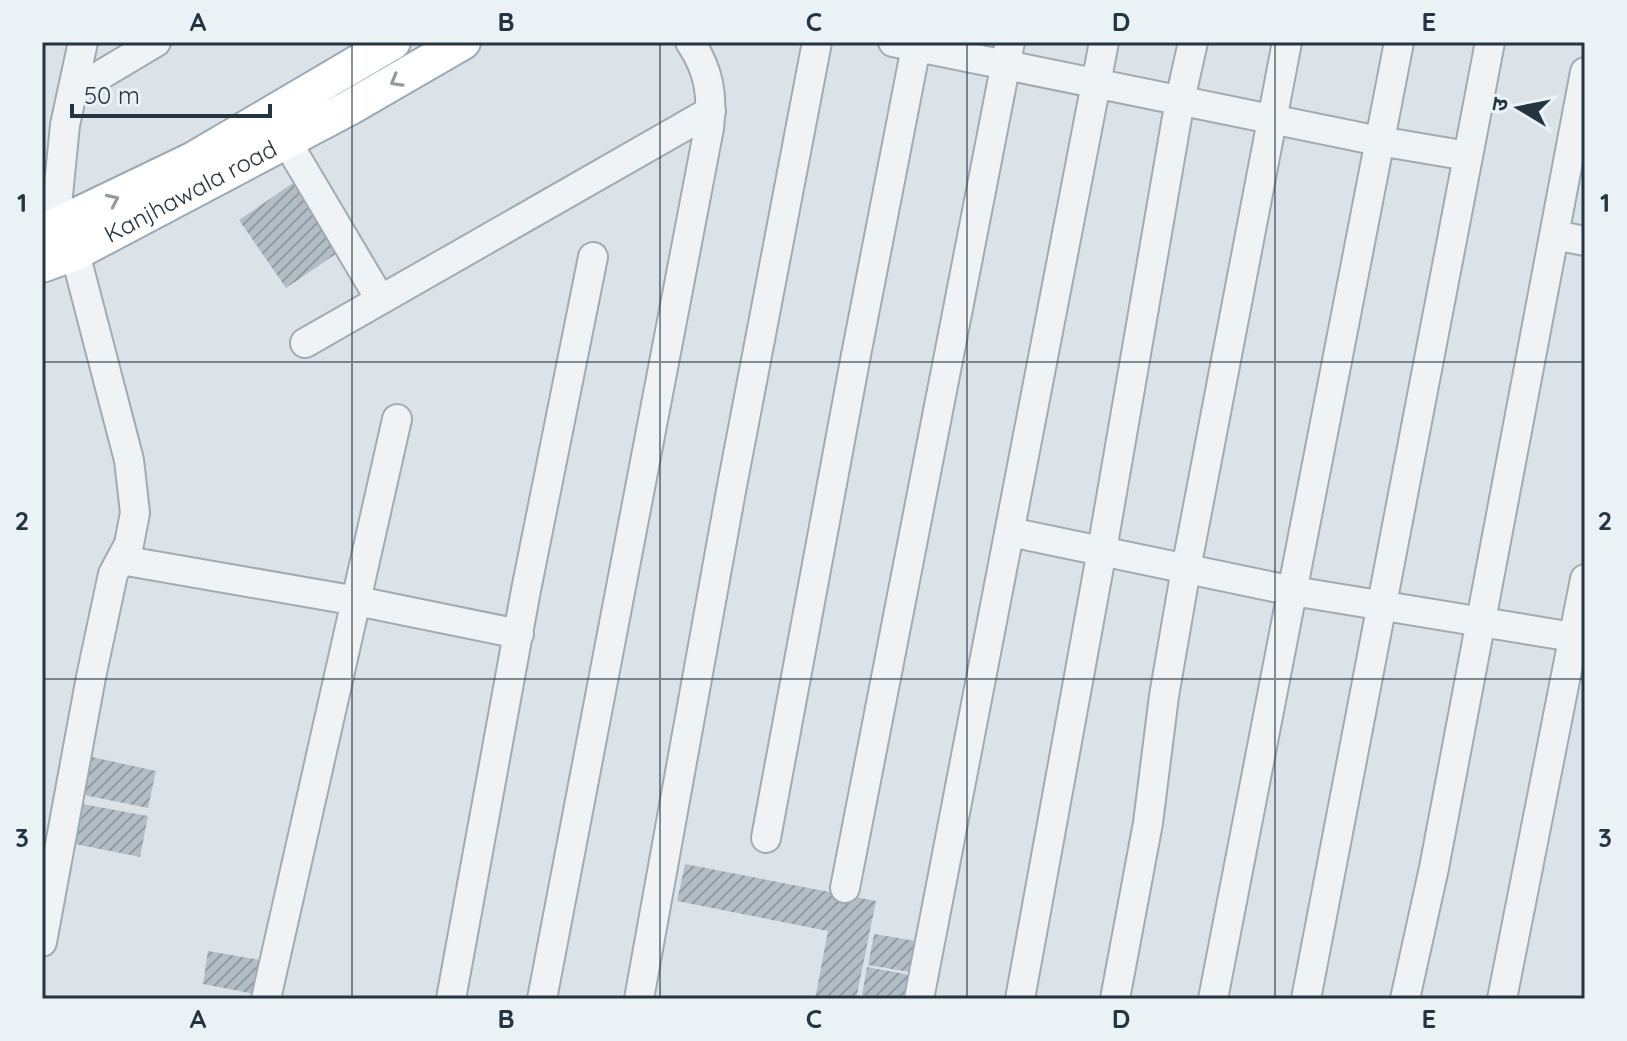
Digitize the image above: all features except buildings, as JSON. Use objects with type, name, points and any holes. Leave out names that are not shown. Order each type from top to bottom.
[{"type":"main road","name":"Kanjhawala road","points":[[53,248],[194,159],[393,42]]},
{"type":"main road","name":"Kanjhawala road","points":[[53,248],[287,142],[463,42]]},
{"type":"street","points":[[42,942],[91,677],[113,574],[133,528],[135,498],[129,460],[53,248],[53,139],[74,91],[83,42]]},
{"type":"street","points":[[74,91],[156,42]]},
{"type":"street","points":[[542,999],[711,111],[707,72],[690,42]]},
{"type":"street","points":[[639,999],[731,491],[817,42]]},
{"type":"street","points":[[919,999],[1104,42]]},
{"type":"street","points":[[1020,999],[1180,100],[1193,42]]},
{"type":"street","points":[[1115,999],[1146,838],[1164,696],[1186,569],[1287,42]]},
{"type":"street","points":[[1213,999],[1399,42]]},
{"type":"street","points":[[1306,999],[1490,42]]},
{"type":"street","points":[[766,838],[856,355],[905,44],[1008,54],[1097,84],[1468,156]]},
{"type":"street","points":[[845,888],[1008,54]]},
{"type":"street","points":[[1405,999],[1434,868],[1585,72]]},
{"type":"street","points":[[305,343],[711,111]]},
{"type":"street","points":[[287,142],[380,299]]},
{"type":"street","points":[[1554,235],[1585,241]]},
{"type":"street","points":[[451,999],[593,257]]},
{"type":"street","points":[[266,999],[397,419]]},
{"type":"street","points":[[1010,532],[1293,591],[1580,638]]},
{"type":"street","points":[[121,560],[357,601],[519,634]]},
{"type":"street","points":[[1502,999],[1580,638],[1585,579]]}]
